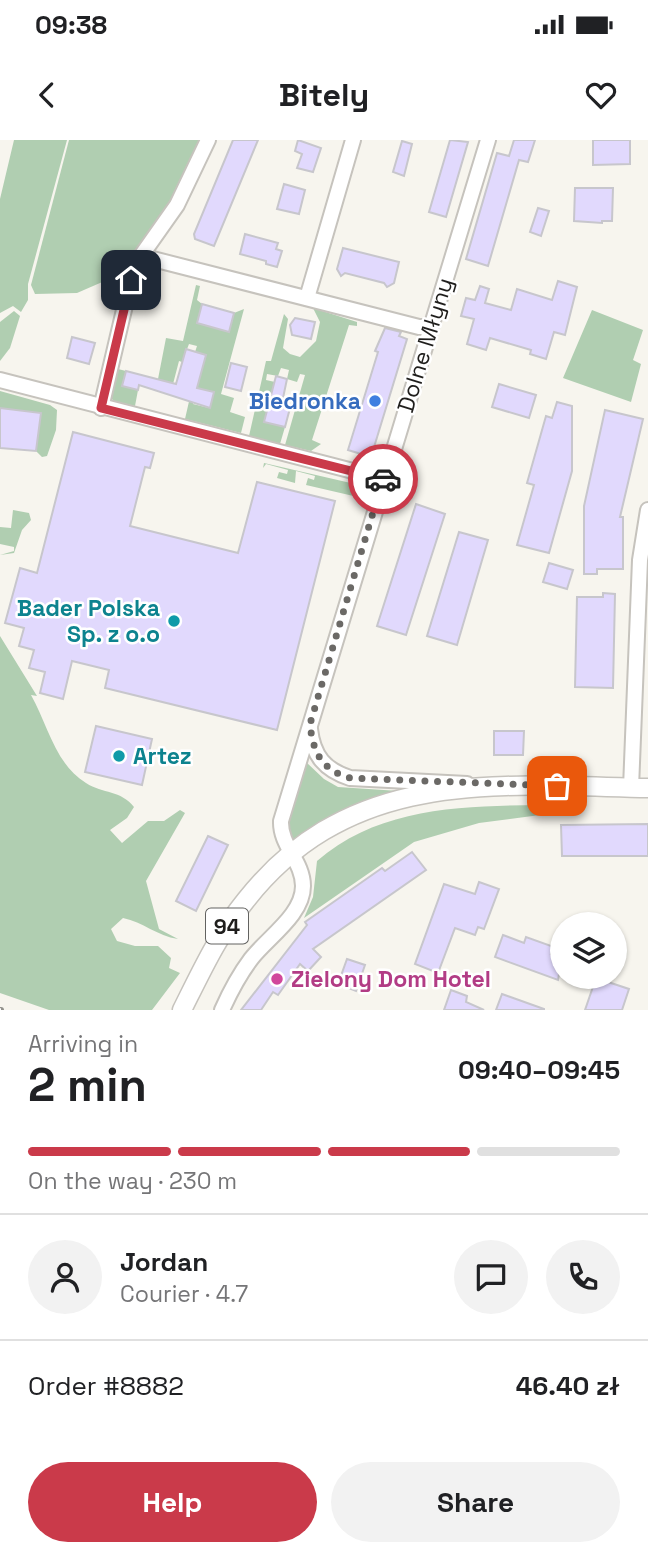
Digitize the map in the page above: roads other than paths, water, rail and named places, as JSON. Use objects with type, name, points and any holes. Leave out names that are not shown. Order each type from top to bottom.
[{"type":"main road","name":"94","points":[[182,1010],[230,922],[246,899],[290,854],[319,833],[372,806],[429,791],[478,785],[640,788]]},
{"type":"street","points":[[101,408],[131,280],[141,256],[177,205],[208,140]]},
{"type":"street","points":[[307,298],[353,140]]},
{"type":"street","name":"Dolne Młyny","points":[[222,1010],[246,966],[302,898],[302,880],[283,842],[281,821],[488,140]]},
{"type":"street","points":[[141,256],[419,327],[430,327]]},
{"type":"street","points":[[0,380],[384,479]]},
{"type":"street","points":[[640,788],[640,560],[648,510]]},
{"type":"street","points":[[310,724],[316,752],[323,765],[334,774],[350,778],[478,785]]},
{"type":"place","name":"Biedronka","points":[[375,401]]},
{"type":"place","name":"Bader Polska Sp. z o.o","points":[[174,621]]},
{"type":"place","name":"Artez","points":[[119,756]]},
{"type":"place","name":"Zielony Dom Hotel","points":[[277,979]]}]
